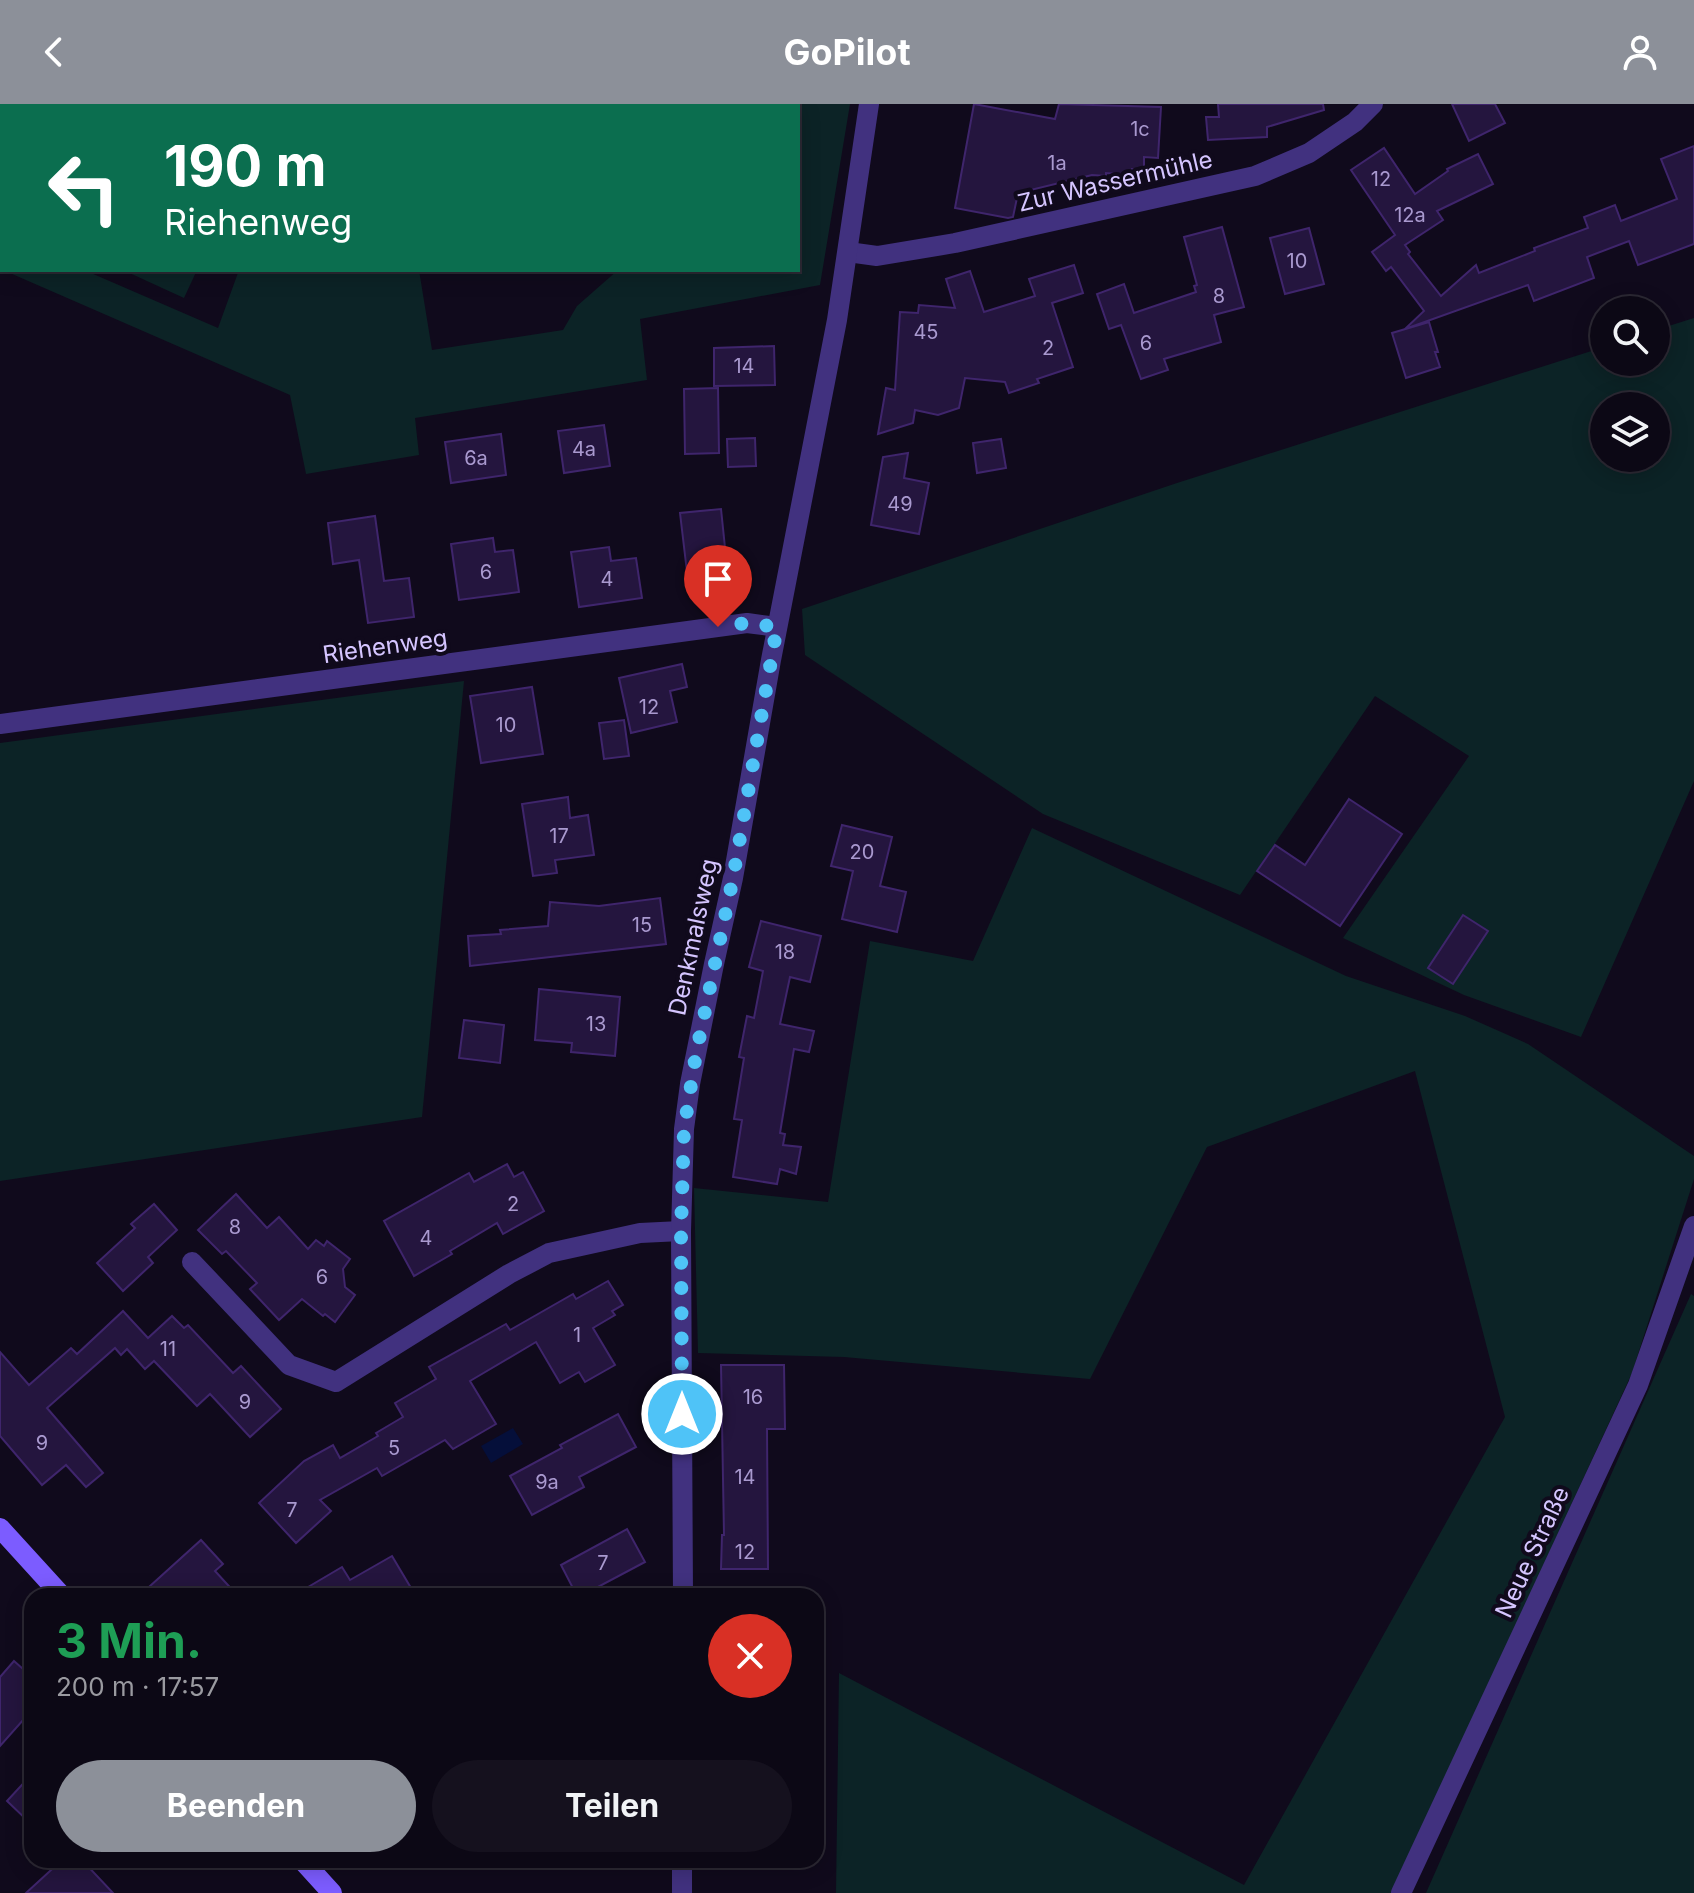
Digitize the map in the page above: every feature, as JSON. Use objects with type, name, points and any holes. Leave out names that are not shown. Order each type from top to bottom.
[{"type":"street","name":"Denkmalsweg","points":[[683,1588],[681,1231],[684,1129],[690,1084],[733,878],[777,627],[837,320],[869,104]]},
{"type":"street","name":"Zur Wassermühle","points":[[848,252],[877,256],[955,243],[1255,176],[1309,153],[1355,122],[1373,104]]},
{"type":"street","name":"Riehenweg","points":[[0,724],[747,623],[777,627]]},
{"type":"street","name":"Neue Straße","points":[[1401,1893],[1638,1385],[1694,1226]]},
{"type":"street","points":[[192,1262],[289,1365],[336,1382],[509,1274],[549,1253],[640,1233],[681,1231]]},
{"type":"street","points":[[0,1528],[55,1588]]},
{"type":"street","points":[[309,1868],[332,1893]]},
{"type":"street","points":[[682,1868],[682,1893]]},
{"type":"green space","points":[[800,104],[850,104],[820,285],[640,319],[647,380],[415,418],[419,455],[306,474],[290,395],[8,272],[89,272],[218,328],[238,272],[419,272],[432,350],[563,330],[577,306],[616,272],[800,272]]},
{"type":"green space","points":[[127,272],[196,272],[184,298]]},
{"type":"green space","points":[[1694,318],[1694,781],[1581,1037],[1464,995],[1343,938],[1469,756],[1375,696],[1240,895],[1043,814],[805,655],[802,609],[1177,483],[1590,351],[1590,376],[1670,376],[1670,326]]},
{"type":"green space","points":[[464,681],[422,1117],[0,1181],[0,743]]},
{"type":"green space","points":[[1032,828],[1346,976],[1465,1016],[1528,1044],[1694,1156],[1694,1179],[1632,1373],[1392,1893],[836,1893],[839,1673],[1244,1885],[1505,1417],[1415,1071],[1207,1147],[1090,1379],[844,1357],[698,1353],[694,1188],[828,1202],[870,941],[973,961]]},
{"type":"green space","points":[[1691,1294],[1694,1296],[1694,1893],[1426,1893]]},
{"type":"shaded area","points":[[513,1428],[523,1444],[491,1463],[481,1446]]},
{"type":"building","points":[[974,104],[1055,119],[1059,104],[1161,107],[1158,158],[1144,157],[1144,170],[1132,169],[1132,175],[1092,175],[1018,193],[1013,217],[955,208]]},
{"type":"building","points":[[1218,104],[1323,104],[1324,110],[1267,127],[1267,137],[1208,140],[1206,117],[1219,117]]},
{"type":"building","points":[[1452,104],[1495,104],[1505,123],[1469,141]]},
{"type":"building","points":[[1694,146],[1694,244],[1638,265],[1629,241],[1587,257],[1594,278],[1534,301],[1528,285],[1405,329],[1424,311],[1391,267],[1386,271],[1372,252],[1395,235],[1351,170],[1384,148],[1415,194],[1447,169],[1478,154],[1493,184],[1437,211],[1443,220],[1405,245],[1410,252],[1408,254],[1441,296],[1476,265],[1479,273],[1588,228],[1584,217],[1615,205],[1621,221],[1677,199],[1661,159]]},
{"type":"building","points":[[1222,227],[1244,307],[1214,315],[1221,342],[1164,359],[1168,370],[1141,379],[1121,325],[1109,329],[1097,294],[1124,284],[1134,313],[1196,292],[1194,286],[1197,285],[1184,237]]},
{"type":"building","points":[[1309,228],[1324,284],[1285,294],[1270,238]]},
{"type":"building","points":[[1074,265],[1083,293],[1052,303],[1073,367],[1037,379],[1039,383],[1009,393],[1005,382],[965,378],[959,408],[938,415],[915,410],[913,423],[878,434],[886,388],[895,390],[900,312],[918,313],[919,305],[955,308],[946,279],[970,271],[984,312],[1035,296],[1029,279]]},
{"type":"building","points":[[1429,322],[1440,367],[1406,378],[1392,333]]},
{"type":"building","points":[[774,346],[775,385],[714,386],[714,348]]},
{"type":"building","points":[[718,388],[719,453],[685,454],[684,389]]},
{"type":"building","points":[[604,425],[610,466],[564,473],[558,431]]},
{"type":"building","points":[[501,434],[506,475],[451,483],[445,442]]},
{"type":"building","points":[[755,438],[756,466],[728,467],[727,439]]},
{"type":"building","points":[[1001,439],[1006,468],[977,473],[973,443]]},
{"type":"building","points":[[908,453],[904,478],[929,483],[919,534],[871,525],[883,457]]},
{"type":"building","points":[[721,509],[727,567],[687,572],[680,513]]},
{"type":"building","points":[[375,516],[384,581],[409,578],[414,617],[368,623],[359,560],[333,564],[328,523]]},
{"type":"building","points":[[493,538],[495,552],[513,550],[519,592],[459,600],[451,544]]},
{"type":"building","points":[[609,547],[611,561],[636,558],[642,598],[579,607],[571,552]]},
{"type":"building","points":[[682,664],[687,687],[670,691],[677,722],[631,733],[619,678]]},
{"type":"building","points":[[532,687],[543,754],[481,763],[470,696]]},
{"type":"building","points":[[624,720],[629,756],[604,759],[599,723]]},
{"type":"building","points":[[568,797],[570,818],[588,815],[594,855],[555,860],[557,873],[533,876],[522,804]]},
{"type":"building","points":[[1349,799],[1402,834],[1340,926],[1257,871],[1275,845],[1305,865]]},
{"type":"building","points":[[842,825],[892,837],[880,886],[906,892],[897,932],[842,919],[853,871],[831,866]]},
{"type":"building","points":[[660,898],[666,944],[470,966],[468,936],[548,926],[550,902],[599,906]]},
{"type":"building","points":[[1463,915],[1488,931],[1453,984],[1428,968]]},
{"type":"building","points":[[761,921],[821,936],[810,982],[790,977],[780,1024],[814,1031],[809,1052],[794,1049],[780,1133],[785,1134],[783,1145],[801,1147],[796,1174],[780,1169],[777,1184],[733,1177],[742,1120],[734,1119],[744,1058],[739,1057],[747,1016],[754,1018],[763,971],[749,967]]},
{"type":"building","points":[[539,989],[620,997],[615,1056],[571,1052],[572,1043],[535,1040]]},
{"type":"building","points":[[464,1020],[504,1025],[500,1063],[459,1058]]},
{"type":"building","points":[[507,1164],[514,1177],[523,1172],[544,1211],[503,1234],[497,1223],[414,1276],[384,1221],[469,1173],[474,1182]]},
{"type":"building","points":[[236,1194],[267,1228],[279,1217],[308,1249],[316,1240],[324,1246],[327,1241],[350,1259],[343,1269],[345,1287],[355,1295],[335,1322],[302,1299],[279,1320],[250,1289],[257,1283],[226,1251],[222,1254],[198,1230]]},
{"type":"building","points":[[154,1204],[177,1230],[148,1257],[153,1263],[123,1291],[97,1263],[135,1228],[131,1224]]},
{"type":"building","points":[[608,1281],[623,1305],[612,1311],[615,1315],[593,1328],[615,1365],[585,1382],[579,1372],[560,1383],[536,1342],[470,1381],[496,1424],[453,1449],[445,1440],[382,1476],[377,1468],[320,1500],[331,1511],[296,1543],[259,1503],[304,1461],[333,1445],[340,1458],[403,1417],[395,1403],[436,1379],[429,1367],[506,1324],[510,1330],[573,1294],[576,1299]]},
{"type":"building","points":[[123,1311],[148,1338],[172,1316],[184,1328],[188,1325],[233,1373],[241,1366],[281,1409],[250,1437],[210,1394],[197,1406],[154,1361],[145,1369],[127,1349],[121,1355],[115,1348],[47,1408],[103,1473],[86,1487],[66,1465],[42,1485],[0,1436],[0,1352],[29,1385],[71,1348],[77,1354]]},
{"type":"building","points":[[721,1365],[784,1365],[785,1429],[767,1429],[768,1569],[721,1569],[724,1535]]},
{"type":"building","points":[[618,1414],[636,1447],[579,1477],[584,1487],[532,1515],[510,1476]]},
{"type":"building","points":[[627,1529],[645,1562],[596,1588],[573,1588],[561,1565]]},
{"type":"building","points":[[201,1540],[223,1564],[215,1571],[231,1588],[148,1588]]},
{"type":"building","points":[[392,1556],[411,1588],[307,1588],[342,1567],[350,1580]]},
{"type":"building","points":[[14,1661],[24,1670],[24,1719],[0,1746],[0,1677]]},
{"type":"building","points":[[24,1783],[24,1817],[7,1801]]},
{"type":"building","points":[[53,1868],[90,1868],[113,1893],[26,1893]]},
{"type":"route","points":[[682,1414],[684,1129],[690,1084],[733,878],[777,627],[747,623],[718,627]]}]
